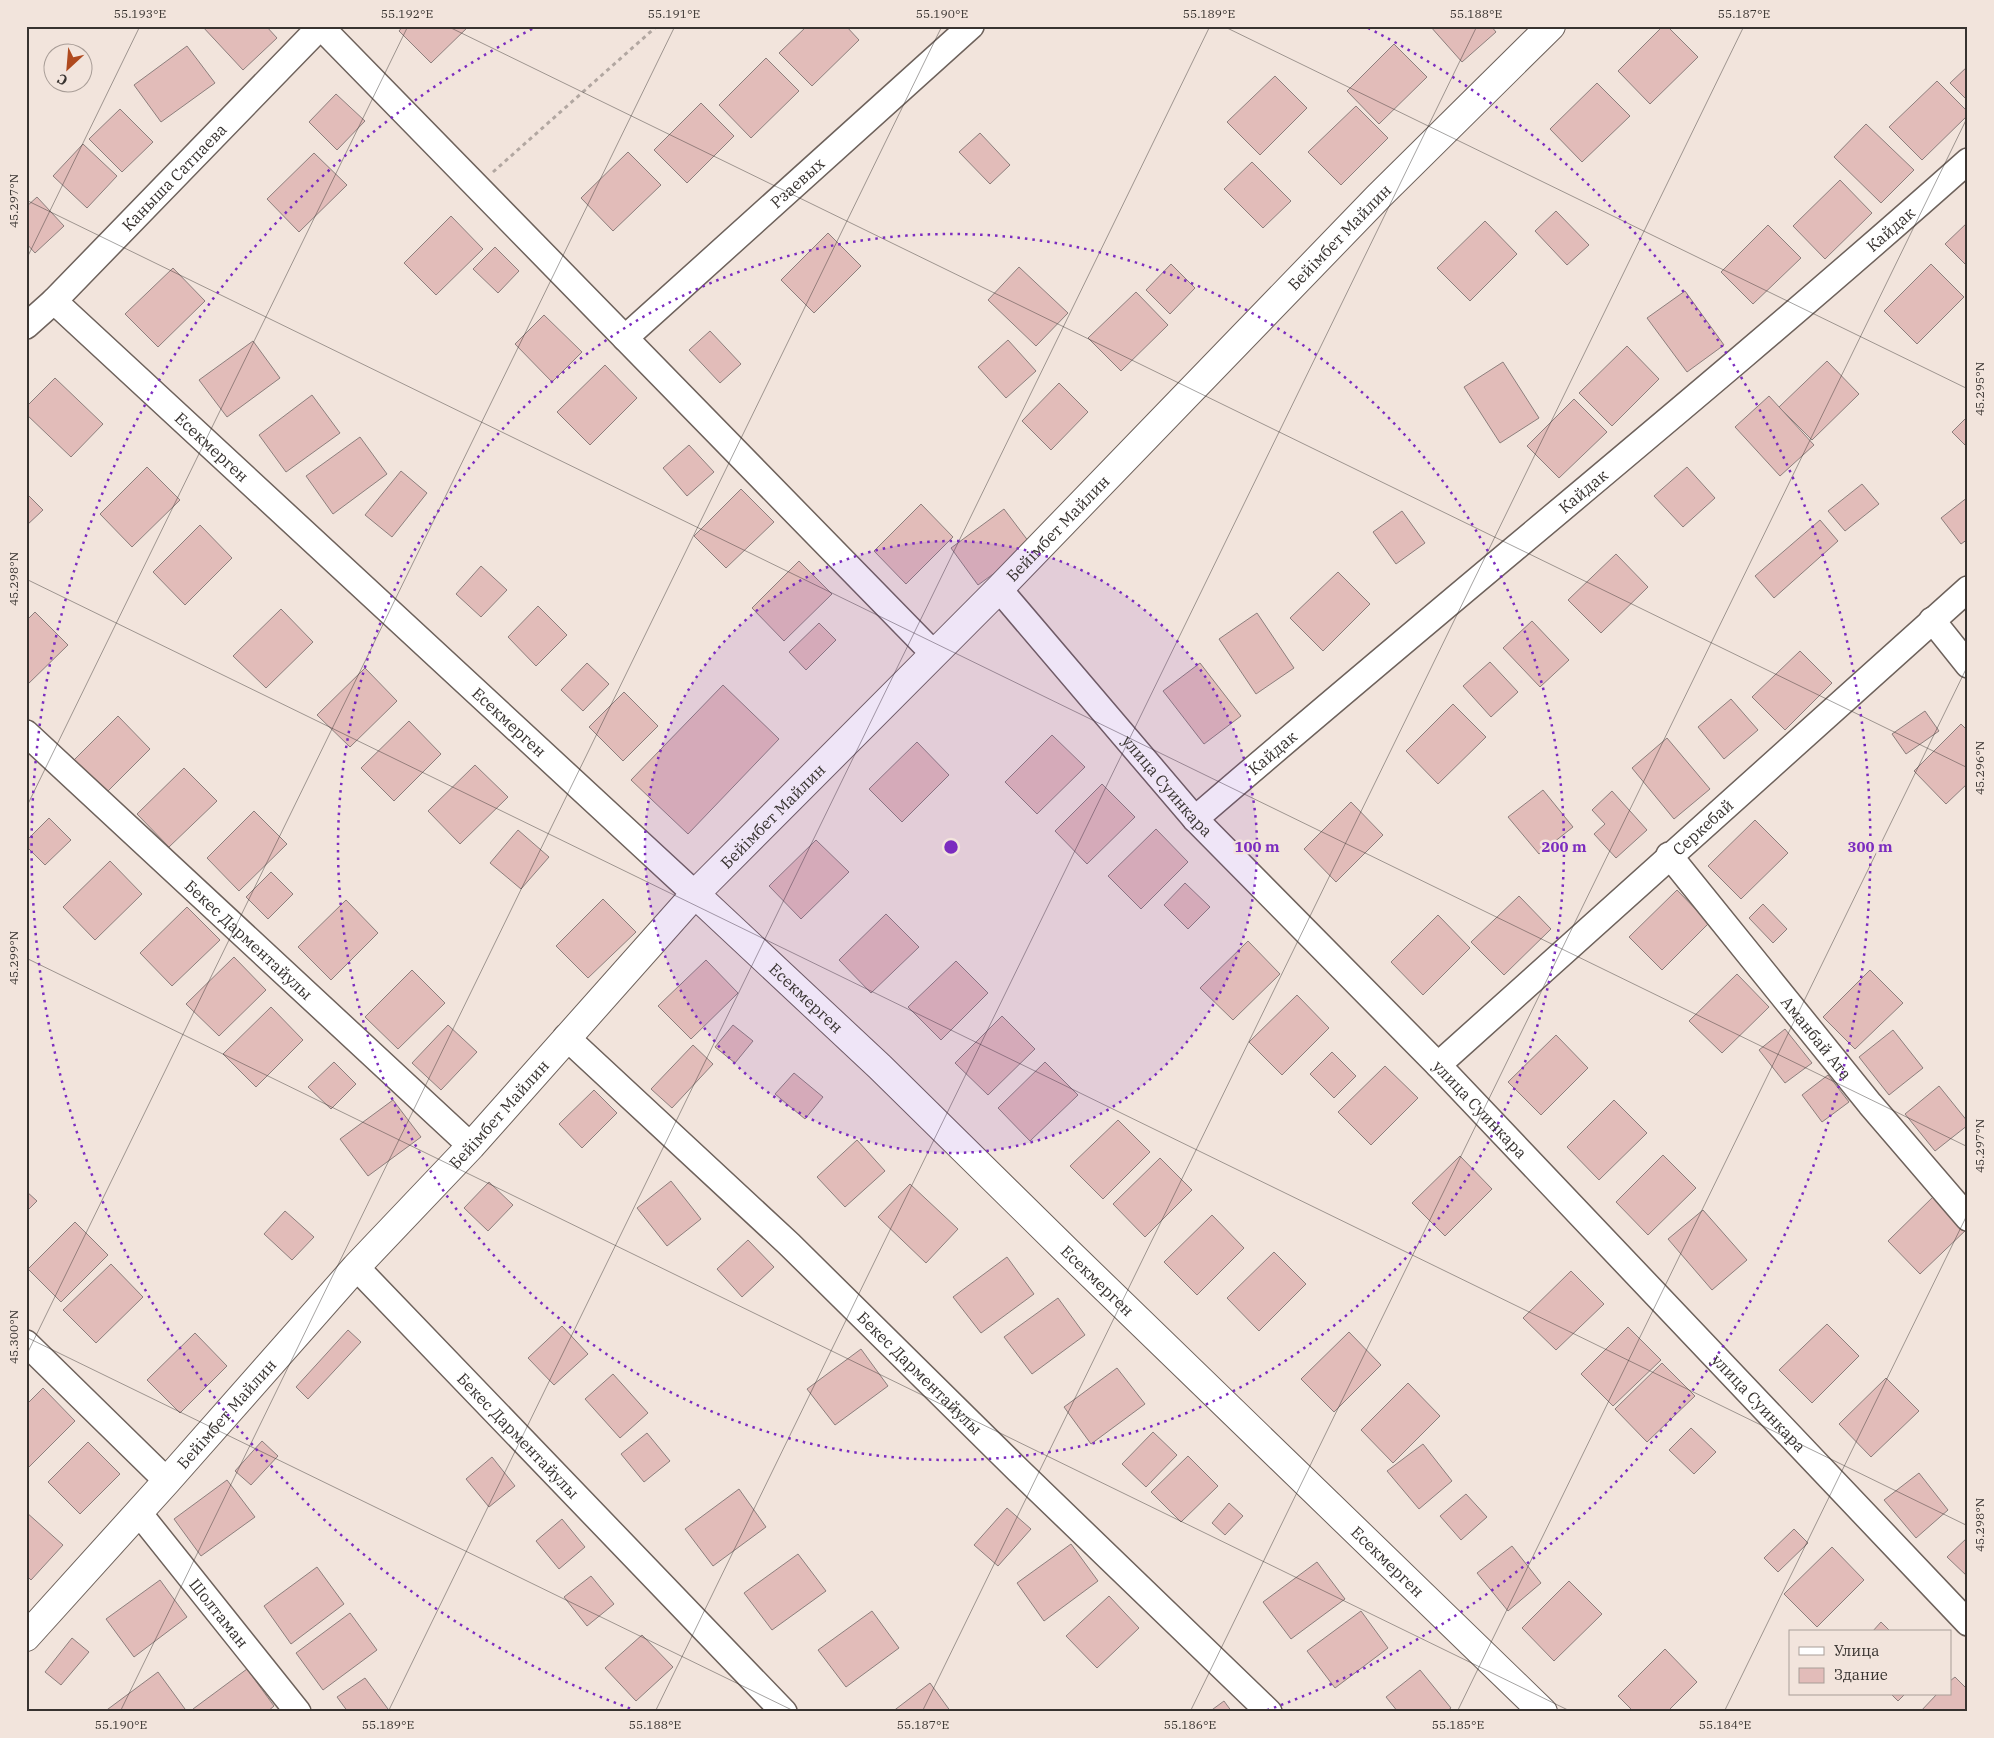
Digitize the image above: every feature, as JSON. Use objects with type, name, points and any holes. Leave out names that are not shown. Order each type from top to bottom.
[{"type":"street","name":"Рзаевых","points":[[625,338],[971,26]]},
{"type":"street","name":"Бейімбет Майлин","points":[[26,1637],[167,1482],[356,1267],[471,1146],[695,894],[999,589],[1378,197],[1551,26]]},
{"type":"street","points":[[320,27],[934,654]]},
{"type":"street","name":"Каныша Сатпаева","points":[[26,326],[54,301],[320,27]]},
{"type":"street","name":"Кайдак","points":[[1195,819],[1362,675],[1851,264],[1968,161]]},
{"type":"street","name":"Eсекмерген","points":[[54,301],[880,1067],[1082,1266],[1543,1712]]},
{"type":"street","name":"улица Суинкара","points":[[999,589],[1195,819],[1438,1065],[1968,1624]]},
{"type":"street","name":"Серкебай","points":[[1438,1065],[1968,589]]},
{"type":"street","points":[[1932,620],[1968,665]]},
{"type":"street","name":"Бекес Дарментайулы","points":[[26,732],[471,1146]]},
{"type":"street","name":"Аманбай Ата","points":[[1669,856],[1870,1104],[1968,1218]]},
{"type":"street","name":"Бекес Дарментайулы","points":[[566,1037],[789,1244],[1018,1470],[1269,1712]]},
{"type":"street","name":"Бекес Дарментайулы","points":[[356,1267],[784,1712]]},
{"type":"street","points":[[26,1343],[167,1482]]},
{"type":"street","name":"Шолтаман","points":[[139,1513],[298,1712]]},
{"type":"path","points":[[476,186],[657,26]]},
{"type":"building","points":[[202,26],[266,26],[277,38],[243,70]]},
{"type":"building","points":[[403,26],[469,26],[431,63],[399,31]]},
{"type":"building","points":[[807,26],[846,26],[859,40],[812,86],[779,53]]},
{"type":"building","points":[[1430,26],[1491,26],[1496,32],[1462,62]]},
{"type":"building","points":[[1663,26],[1667,26],[1698,57],[1650,104],[1618,71]]},
{"type":"building","points":[[1394,44],[1427,77],[1379,124],[1347,91]]},
{"type":"building","points":[[187,46],[215,83],[161,122],[134,85]]},
{"type":"building","points":[[766,58],[799,91],[751,138],[719,105]]},
{"type":"building","points":[[1968,66],[1968,101],[1950,83]]},
{"type":"building","points":[[1275,76],[1307,108],[1260,155],[1227,122]]},
{"type":"building","points":[[1937,81],[1968,112],[1968,115],[1922,160],[1889,127]]},
{"type":"building","points":[[1597,83],[1630,116],[1582,162],[1550,129]]},
{"type":"building","points":[[336,94],[365,121],[337,150],[309,122]]},
{"type":"building","points":[[701,103],[734,136],[687,183],[654,150]]},
{"type":"building","points":[[1356,106],[1388,138],[1341,185],[1308,152]]},
{"type":"building","points":[[120,109],[153,142],[122,172],[89,139]]},
{"type":"building","points":[[1866,124],[1914,170],[1881,203],[1834,157]]},
{"type":"building","points":[[980,133],[1010,165],[990,184],[959,152]]},
{"type":"building","points":[[83,144],[117,176],[87,208],[53,176]]},
{"type":"building","points":[[628,152],[661,185],[613,231],[581,198]]},
{"type":"building","points":[[314,153],[347,185],[299,232],[267,199]]},
{"type":"building","points":[[1252,162],[1291,201],[1263,228],[1224,189]]},
{"type":"building","points":[[1840,180],[1872,213],[1825,259],[1793,226]]},
{"type":"building","points":[[37,197],[64,226],[35,253],[26,243],[26,207]]},
{"type":"building","points":[[1556,211],[1589,245],[1567,265],[1535,231]]},
{"type":"building","points":[[451,216],[483,249],[436,295],[404,263]]},
{"type":"building","points":[[1485,221],[1517,254],[1470,301],[1437,268]]},
{"type":"building","points":[[1968,222],[1968,267],[1945,244]]},
{"type":"building","points":[[1768,225],[1801,258],[1753,304],[1721,272]]},
{"type":"building","points":[[828,233],[861,266],[814,313],[781,280]]},
{"type":"building","points":[[495,247],[519,271],[498,293],[473,269]]},
{"type":"building","points":[[1171,264],[1195,288],[1170,314],[1146,290]]},
{"type":"building","points":[[1931,264],[1964,297],[1917,344],[1884,311]]},
{"type":"building","points":[[1019,267],[1068,313],[1036,346],[988,300]]},
{"type":"building","points":[[173,268],[205,301],[158,347],[125,314]]},
{"type":"building","points":[[1685,291],[1724,345],[1687,372],[1647,318]]},
{"type":"building","points":[[1136,292],[1168,325],[1121,371],[1088,338]]},
{"type":"building","points":[[544,315],[582,352],[552,382],[515,344]]},
{"type":"building","points":[[710,331],[741,364],[720,383],[689,350]]},
{"type":"building","points":[[1008,340],[1036,371],[1006,398],[978,367]]},
{"type":"building","points":[[253,341],[280,378],[227,417],[199,380]]},
{"type":"building","points":[[1627,346],[1659,379],[1612,426],[1579,393]]},
{"type":"building","points":[[1827,361],[1859,394],[1812,440],[1779,407]]},
{"type":"building","points":[[1503,362],[1539,418],[1500,443],[1464,387]]},
{"type":"building","points":[[605,365],[637,398],[590,445],[557,412]]},
{"type":"building","points":[[55,378],[103,424],[71,457],[26,414],[26,407]]},
{"type":"building","points":[[1059,383],[1088,412],[1051,450],[1022,421]]},
{"type":"building","points":[[312,395],[340,433],[286,472],[259,435]]},
{"type":"building","points":[[1769,396],[1814,445],[1780,476],[1735,427]]},
{"type":"building","points":[[1574,399],[1607,432],[1559,478],[1527,446]]},
{"type":"building","points":[[1968,416],[1968,448],[1952,432]]},
{"type":"building","points":[[360,437],[387,474],[333,514],[306,476]]},
{"type":"building","points":[[689,445],[714,472],[687,496],[663,468]]},
{"type":"building","points":[[147,467],[180,500],[132,547],[100,514]]},
{"type":"building","points":[[1687,467],[1715,498],[1683,527],[1654,496]]},
{"type":"building","points":[[401,471],[427,493],[392,537],[365,515]]},
{"type":"building","points":[[1862,484],[1879,504],[1845,531],[1828,511]]},
{"type":"building","points":[[741,489],[774,522],[726,568],[694,536]]},
{"type":"building","points":[[26,493],[43,510],[26,526]]},
{"type":"building","points":[[1968,497],[1968,539],[1961,544],[1941,518]]},
{"type":"building","points":[[921,504],[953,537],[906,584],[874,551]]},
{"type":"building","points":[[1004,509],[1032,546],[978,585],[951,548]]},
{"type":"building","points":[[1402,511],[1425,543],[1396,564],[1373,532]]},
{"type":"building","points":[[1820,520],[1838,541],[1774,598],[1755,576]]},
{"type":"building","points":[[200,525],[232,558],[185,605],[153,572]]},
{"type":"building","points":[[1616,554],[1648,587],[1601,633],[1568,600]]},
{"type":"building","points":[[799,561],[832,594],[784,641],[752,608]]},
{"type":"building","points":[[481,566],[507,590],[481,617],[456,594]]},
{"type":"building","points":[[1338,572],[1370,604],[1323,651],[1290,618]]},
{"type":"building","points":[[538,606],[567,635],[536,666],[508,637]]},
{"type":"building","points":[[281,609],[313,642],[266,688],[233,656]]},
{"type":"building","points":[[35,612],[68,645],[26,686],[26,621]]},
{"type":"building","points":[[1257,613],[1294,668],[1256,694],[1219,639]]},
{"type":"building","points":[[1532,621],[1569,660],[1540,687],[1503,648]]},
{"type":"building","points":[[819,623],[836,640],[806,670],[789,652]]},
{"type":"building","points":[[1800,651],[1832,683],[1785,730],[1752,697]]},
{"type":"building","points":[[1490,662],[1518,692],[1491,717],[1463,686]]},
{"type":"building","points":[[587,663],[609,684],[583,711],[561,690]]},
{"type":"building","points":[[1200,663],[1241,716],[1204,744],[1163,691]]},
{"type":"building","points":[[365,668],[397,701],[350,747],[317,715]]},
{"type":"building","points":[[723,685],[779,739],[688,834],[631,780]]},
{"type":"building","points":[[624,692],[658,726],[623,761],[589,727]]},
{"type":"building","points":[[1731,699],[1758,730],[1724,759],[1698,727]]},
{"type":"building","points":[[1453,704],[1486,737],[1438,784],[1406,751]]},
{"type":"building","points":[[1925,711],[1939,731],[1906,754],[1892,734]]},
{"type":"building","points":[[118,716],[150,749],[103,796],[71,763]]},
{"type":"building","points":[[409,721],[441,754],[394,801],[361,768]]},
{"type":"building","points":[[1961,724],[1968,731],[1968,783],[1946,804],[1914,771]]},
{"type":"building","points":[[1052,735],[1085,767],[1037,814],[1005,782]]},
{"type":"building","points":[[1667,738],[1710,789],[1674,819],[1632,768]]},
{"type":"building","points":[[917,742],[949,775],[902,822],[869,789]]},
{"type":"building","points":[[475,765],[508,797],[460,844],[428,811]]},
{"type":"building","points":[[184,768],[217,801],[169,847],[137,814]]},
{"type":"building","points":[[1102,784],[1135,817],[1087,864],[1055,831]]},
{"type":"building","points":[[1543,790],[1573,827],[1539,854],[1508,817]]},
{"type":"building","points":[[1612,791],[1647,830],[1616,858],[1594,834],[1605,824],[1592,810]]},
{"type":"building","points":[[1351,802],[1383,835],[1336,882],[1304,849]]},
{"type":"building","points":[[254,811],[287,844],[239,891],[207,858]]},
{"type":"building","points":[[49,818],[71,840],[45,865],[26,846],[26,841]]},
{"type":"building","points":[[1755,820],[1788,853],[1741,899],[1708,866]]},
{"type":"building","points":[[1156,829],[1188,862],[1141,909],[1108,876]]},
{"type":"building","points":[[518,830],[549,857],[521,889],[490,863]]},
{"type":"building","points":[[816,840],[849,872],[801,919],[769,886]]},
{"type":"building","points":[[110,861],[142,894],[95,940],[63,907]]},
{"type":"building","points":[[271,872],[293,894],[268,919],[246,897]]},
{"type":"building","points":[[1185,883],[1210,907],[1188,929],[1164,905]]},
{"type":"building","points":[[1677,890],[1709,923],[1662,970],[1629,937]]},
{"type":"building","points":[[1519,896],[1551,929],[1504,975],[1471,942]]},
{"type":"building","points":[[603,899],[636,932],[588,978],[556,946]]},
{"type":"building","points":[[346,900],[378,933],[331,980],[298,947]]},
{"type":"building","points":[[1763,904],[1787,929],[1773,943],[1749,918]]},
{"type":"building","points":[[187,907],[220,940],[172,986],[140,953]]},
{"type":"building","points":[[886,914],[919,947],[871,993],[839,960]]},
{"type":"building","points":[[1438,915],[1470,948],[1423,995],[1391,962]]},
{"type":"building","points":[[1248,941],[1280,974],[1233,1020],[1200,988]]},
{"type":"building","points":[[234,957],[266,990],[219,1036],[186,1004]]},
{"type":"building","points":[[706,960],[738,993],[691,1039],[658,1006]]},
{"type":"building","points":[[956,961],[988,993],[941,1040],[908,1007]]},
{"type":"building","points":[[412,970],[445,1003],[398,1049],[365,1017]]},
{"type":"building","points":[[1870,970],[1903,1003],[1855,1049],[1823,1017]]},
{"type":"building","points":[[1737,974],[1769,1007],[1722,1053],[1689,1021]]},
{"type":"building","points":[[1297,995],[1329,1028],[1282,1075],[1249,1042]]},
{"type":"building","points":[[271,1007],[303,1040],[256,1087],[223,1054]]},
{"type":"building","points":[[1002,1016],[1035,1049],[988,1095],[955,1063]]},
{"type":"building","points":[[448,1025],[477,1052],[441,1090],[412,1063]]},
{"type":"building","points":[[733,1025],[753,1041],[735,1063],[715,1047]]},
{"type":"building","points":[[1785,1029],[1812,1063],[1785,1083],[1759,1050]]},
{"type":"building","points":[[1893,1030],[1923,1068],[1889,1095],[1859,1057]]},
{"type":"building","points":[[1556,1035],[1588,1068],[1541,1115],[1508,1082]]},
{"type":"building","points":[[693,1045],[713,1064],[672,1108],[651,1089]]},
{"type":"building","points":[[1332,1052],[1356,1076],[1334,1098],[1310,1074]]},
{"type":"building","points":[[334,1062],[356,1084],[331,1109],[308,1087]]},
{"type":"building","points":[[1045,1062],[1078,1095],[1030,1141],[998,1108]]},
{"type":"building","points":[[1385,1066],[1418,1098],[1371,1145],[1338,1112]]},
{"type":"building","points":[[794,1073],[823,1097],[805,1119],[775,1094]]},
{"type":"building","points":[[1828,1075],[1849,1102],[1822,1122],[1802,1095]]},
{"type":"building","points":[[1939,1086],[1968,1122],[1968,1125],[1935,1151],[1905,1114]]},
{"type":"building","points":[[594,1090],[617,1113],[582,1148],[559,1124]]},
{"type":"building","points":[[393,1100],[421,1137],[368,1176],[340,1139]]},
{"type":"building","points":[[1614,1100],[1647,1133],[1599,1180],[1567,1147]]},
{"type":"building","points":[[1118,1120],[1150,1152],[1103,1199],[1070,1166]]},
{"type":"building","points":[[857,1140],[885,1171],[845,1207],[817,1177]]},
{"type":"building","points":[[1663,1155],[1696,1188],[1648,1235],[1616,1202]]},
{"type":"building","points":[[1460,1156],[1492,1189],[1445,1236],[1412,1203]]},
{"type":"building","points":[[1160,1158],[1192,1190],[1145,1237],[1113,1204]]},
{"type":"building","points":[[671,1181],[701,1219],[667,1246],[637,1208]]},
{"type":"building","points":[[489,1182],[513,1205],[488,1231],[464,1208]]},
{"type":"building","points":[[910,1184],[958,1229],[926,1263],[878,1217]]},
{"type":"building","points":[[26,1191],[37,1201],[26,1212]]},
{"type":"building","points":[[1935,1195],[1968,1228],[1920,1274],[1888,1241]]},
{"type":"building","points":[[1703,1210],[1747,1260],[1712,1290],[1668,1239]]},
{"type":"building","points":[[285,1211],[314,1237],[292,1260],[264,1234]]},
{"type":"building","points":[[1212,1215],[1244,1248],[1197,1295],[1164,1262]]},
{"type":"building","points":[[75,1222],[108,1255],[61,1302],[28,1269]]},
{"type":"building","points":[[748,1240],[774,1267],[742,1297],[717,1269]]},
{"type":"building","points":[[1274,1252],[1306,1284],[1259,1331],[1227,1298]]},
{"type":"building","points":[[1007,1257],[1034,1294],[981,1333],[953,1297]]},
{"type":"building","points":[[111,1264],[143,1297],[96,1343],[63,1310]]},
{"type":"building","points":[[1571,1271],[1604,1304],[1556,1350],[1523,1318]]},
{"type":"building","points":[[1058,1298],[1085,1335],[1032,1374],[1004,1337]]},
{"type":"building","points":[[1827,1324],[1859,1356],[1812,1403],[1779,1370]]},
{"type":"building","points":[[562,1326],[588,1354],[554,1385],[528,1358]]},
{"type":"building","points":[[1628,1327],[1661,1360],[1613,1406],[1581,1374]]},
{"type":"building","points":[[348,1330],[361,1342],[308,1399],[296,1387]]},
{"type":"building","points":[[1349,1332],[1381,1365],[1334,1412],[1301,1379]]},
{"type":"building","points":[[195,1333],[227,1366],[180,1413],[147,1380]]},
{"type":"building","points":[[861,1349],[888,1386],[835,1425],[807,1389]]},
{"type":"building","points":[[1662,1363],[1695,1396],[1647,1442],[1615,1409]]},
{"type":"building","points":[[1117,1368],[1145,1404],[1091,1444],[1064,1407]]},
{"type":"building","points":[[613,1374],[648,1413],[620,1438],[585,1399]]},
{"type":"building","points":[[1886,1378],[1919,1411],[1871,1457],[1839,1424]]},
{"type":"building","points":[[1408,1383],[1440,1416],[1393,1463],[1361,1430]]},
{"type":"building","points":[[43,1388],[75,1421],[28,1468],[26,1405]]},
{"type":"building","points":[[1691,1428],[1716,1452],[1694,1474],[1669,1450]]},
{"type":"building","points":[[1153,1432],[1177,1455],[1146,1487],[1122,1464]]},
{"type":"building","points":[[647,1433],[670,1461],[644,1482],[621,1454]]},
{"type":"building","points":[[262,1441],[278,1456],[251,1485],[235,1471]]},
{"type":"building","points":[[88,1442],[120,1474],[80,1514],[48,1482]]},
{"type":"building","points":[[1423,1444],[1452,1481],[1419,1509],[1387,1471]]},
{"type":"building","points":[[1188,1456],[1218,1486],[1181,1522],[1151,1492]]},
{"type":"building","points":[[492,1457],[515,1486],[489,1507],[466,1479]]},
{"type":"building","points":[[1919,1473],[1948,1510],[1916,1538],[1884,1500]]},
{"type":"building","points":[[227,1480],[255,1517],[201,1556],[174,1519]]},
{"type":"building","points":[[739,1489],[766,1527],[713,1566],[685,1529]]},
{"type":"building","points":[[1466,1494],[1487,1517],[1461,1540],[1440,1516]]},
{"type":"building","points":[[1229,1503],[1243,1516],[1225,1535],[1212,1523]]},
{"type":"building","points":[[1007,1508],[1031,1529],[998,1566],[974,1545]]},
{"type":"building","points":[[26,1512],[63,1545],[31,1580],[26,1575]]},
{"type":"building","points":[[562,1519],[585,1547],[559,1569],[536,1541]]},
{"type":"building","points":[[1794,1529],[1808,1543],[1778,1572],[1764,1558]]},
{"type":"building","points":[[1968,1537],[1968,1577],[1947,1557]]},
{"type":"building","points":[[1071,1544],[1098,1581],[1044,1621],[1017,1583]]},
{"type":"building","points":[[1512,1546],[1541,1583],[1508,1611],[1477,1573]]},
{"type":"building","points":[[1832,1547],[1864,1580],[1817,1627],[1784,1594]]},
{"type":"building","points":[[798,1554],[826,1591],[772,1630],[744,1593]]},
{"type":"building","points":[[1317,1562],[1345,1599],[1291,1639],[1263,1602]]},
{"type":"building","points":[[317,1567],[344,1604],[291,1644],[264,1606]]},
{"type":"building","points":[[591,1576],[614,1604],[587,1626],[564,1597]]},
{"type":"building","points":[[160,1580],[187,1617],[134,1657],[106,1619]]},
{"type":"building","points":[[1569,1581],[1602,1614],[1554,1661],[1522,1628]]},
{"type":"building","points":[[1109,1596],[1139,1628],[1097,1668],[1066,1636]]},
{"type":"building","points":[[872,1611],[899,1648],[846,1687],[818,1650]]},
{"type":"building","points":[[1361,1611],[1388,1648],[1335,1688],[1307,1651]]},
{"type":"building","points":[[350,1613],[377,1650],[323,1690],[296,1653]]},
{"type":"building","points":[[1881,1622],[1889,1630],[1874,1630]]},
{"type":"building","points":[[642,1635],[673,1667],[636,1701],[605,1668]]},
{"type":"building","points":[[72,1638],[89,1652],[61,1685],[45,1672]]},
{"type":"building","points":[[1665,1649],[1697,1682],[1667,1712],[1634,1712],[1618,1696]]},
{"type":"building","points":[[247,1669],[274,1706],[267,1712],[195,1712],[193,1709]]},
{"type":"building","points":[[1420,1670],[1451,1708],[1446,1712],[1398,1712],[1386,1697]]},
{"type":"building","points":[[158,1672],[185,1709],[181,1712],[104,1712]]},
{"type":"building","points":[[1955,1677],[1968,1690],[1968,1712],[1920,1712],[1935,1696],[1952,1696],[1952,1679]]},
{"type":"building","points":[[365,1678],[388,1709],[384,1712],[348,1712],[337,1697]]},
{"type":"building","points":[[930,1683],[951,1712],[892,1712]]},
{"type":"building","points":[[1893,1696],[1903,1696],[1898,1701]]},
{"type":"building","points":[[1224,1701],[1232,1712],[1209,1712]]}]
